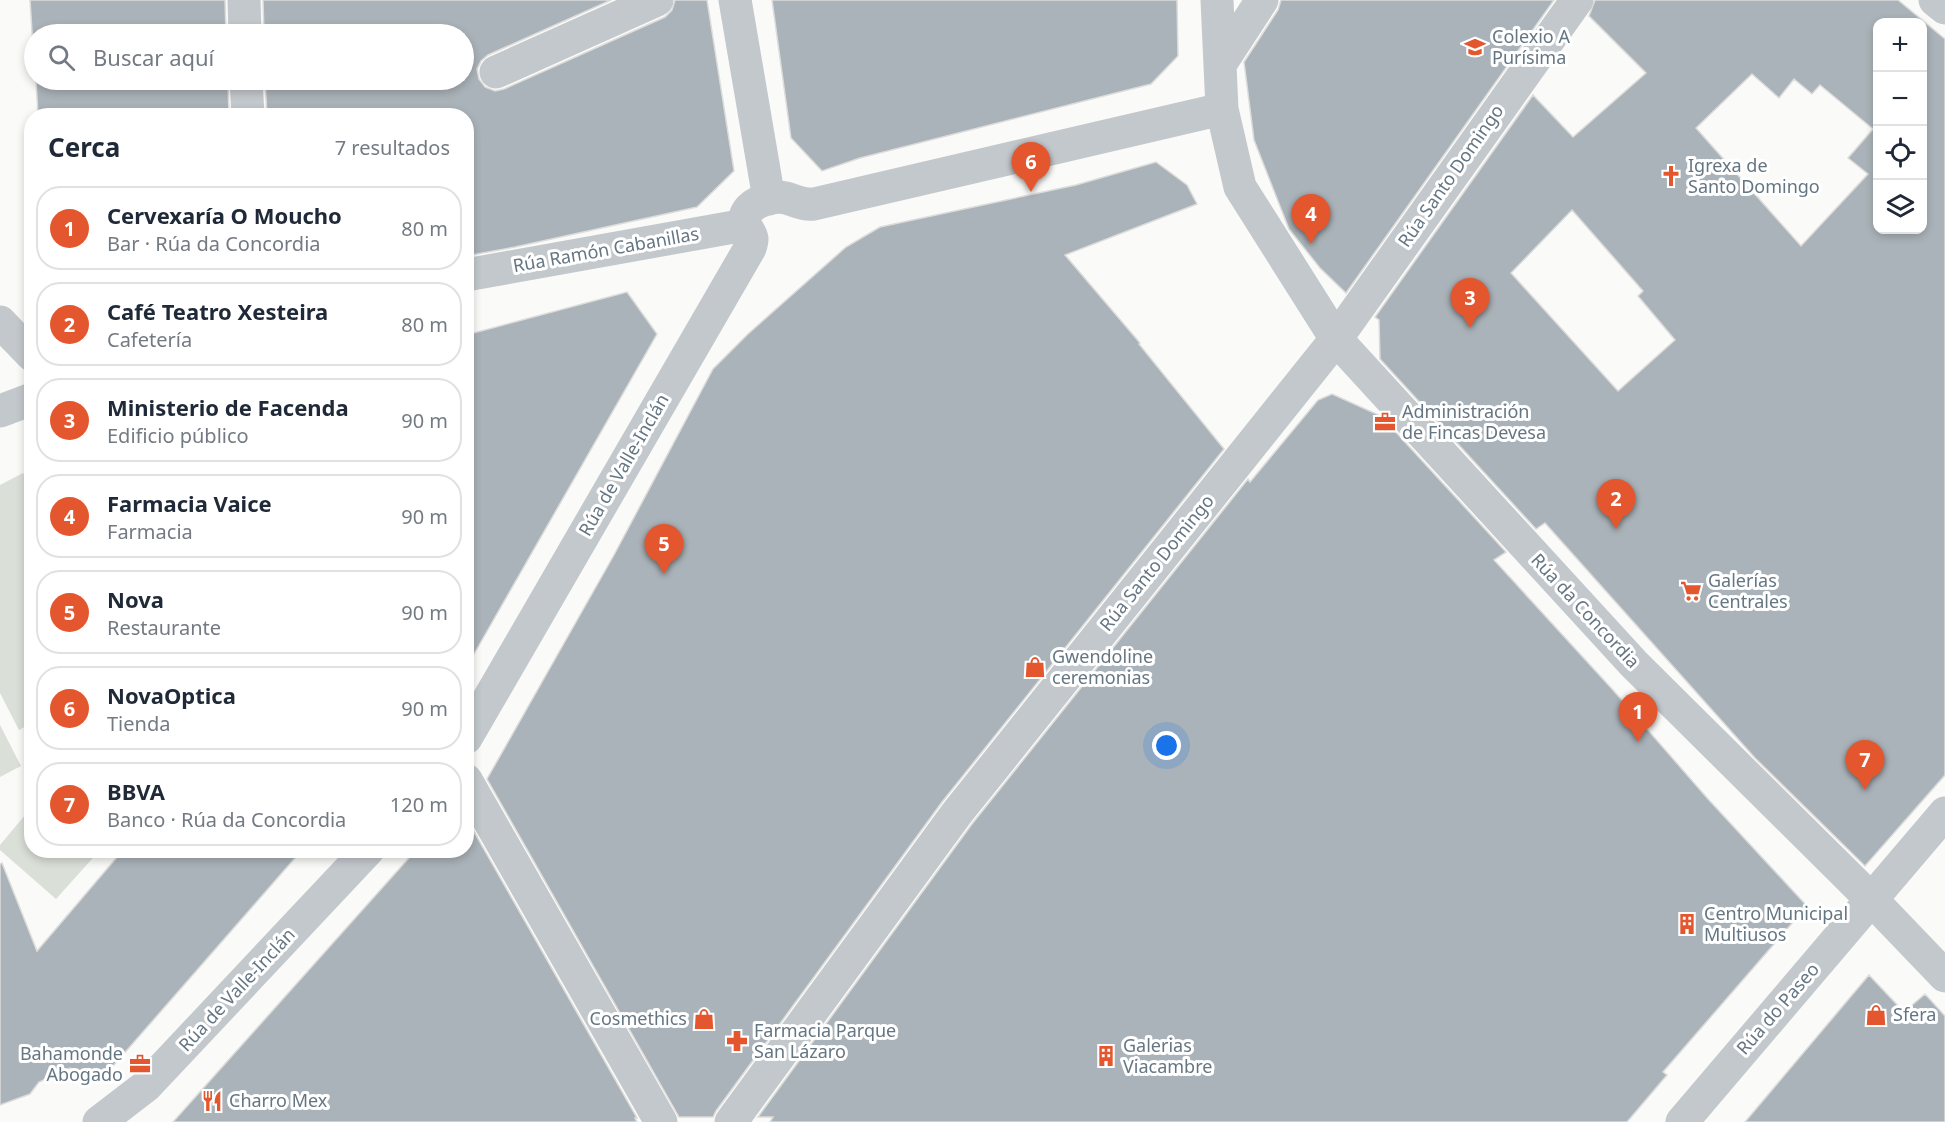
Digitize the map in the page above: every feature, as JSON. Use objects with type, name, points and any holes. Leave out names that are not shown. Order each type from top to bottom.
[{"type":"street","points":[[244,0],[245,24]]},
{"type":"street","points":[[496,72],[657,0]]},
{"type":"street","points":[[735,0],[769,199]]},
{"type":"street","name":"Rúa da Concordia","points":[[1217,0],[1222,109],[1240,187],[1336,339],[1634,664],[1872,900],[1945,976]]},
{"type":"street","points":[[1221,63],[1262,0]]},
{"type":"street","name":"Rúa Santo Domingo","points":[[731,1122],[957,813],[1336,339],[1577,0]]},
{"type":"street","points":[[1935,0],[1945,8]]},
{"type":"street","points":[[247,90],[248,108]]},
{"type":"street","points":[[745,225],[745,216],[749,210],[769,199],[784,198],[803,205],[814,204],[1222,109]]},
{"type":"street","name":"Rúa Ramón Cabanillas","points":[[474,274],[745,225]]},
{"type":"street","name":"Rúa de Valle-Inclán","points":[[474,724],[750,248],[752,239],[745,225]]},
{"type":"street","points":[[0,322],[24,347]]},
{"type":"street","points":[[0,411],[24,402]]},
{"type":"street","points":[[474,794],[661,1122]]},
{"type":"street","name":"Rúa do Paseo","points":[[1682,1122],[1945,813]]},
{"type":"street","name":"Rúa de Valle-Inclán","points":[[99,1122],[146,1086],[360,858]]},
{"type":"shaded area","points":[[23,473],[24,475],[24,727],[19,730],[0,693],[0,485]]},
{"type":"shaded area","points":[[0,725],[21,766],[0,777]]},
{"type":"shaded area","points":[[24,816],[24,858],[93,858],[56,899],[0,850],[0,845]]},
{"type":"building","points":[[30,0],[225,0],[226,24],[32,24]]},
{"type":"building","points":[[263,0],[611,0],[488,55],[477,69],[479,79],[485,87],[495,91],[665,17],[672,10],[675,0],[707,0],[734,171],[697,207],[474,255],[474,108],[267,108],[266,90],[474,90],[474,24],[264,24]]},
{"type":"building","points":[[772,0],[1177,0],[1178,56],[1151,84],[860,158],[822,171],[791,138]]},
{"type":"building","points":[[1281,0],[1554,0],[1346,293],[1320,268],[1289,229],[1254,140],[1244,62],[1278,10]]},
{"type":"building","points":[[1595,0],[1898,0],[1920,18],[1873,18],[1873,129],[1873,180],[1873,234],[1927,234],[1927,24],[1945,39],[1945,775],[1865,866],[1755,758],[1545,523],[1536,529],[1380,359],[1379,320],[1375,317],[1533,95],[1573,137],[1646,73],[1589,16]],"holes":[[[1752,74],[1779,98],[1794,79],[1812,94],[1820,85],[1873,129],[1848,158],[1868,174],[1801,246],[1696,128]],[[1572,210],[1643,291],[1638,296],[1675,340],[1618,391],[1511,273]]]},
{"type":"building","points":[[37,90],[228,90],[229,108],[38,108]]},
{"type":"building","points":[[1156,162],[1187,185],[1197,204],[1065,255],[1140,343],[1224,449],[942,802],[713,1117],[679,1117],[487,779],[614,555],[713,369],[748,334],[846,247],[880,227],[1076,185]]},
{"type":"building","points":[[627,292],[657,334],[474,654],[474,333]]},
{"type":"building","points":[[1332,394],[1381,416],[1506,552],[1494,560],[1807,906],[1663,1072],[1667,1075],[1627,1122],[770,1122],[773,1117],[758,1117],[972,824],[1248,479],[1250,482],[1318,400]]},
{"type":"building","points":[[474,832],[637,1118],[635,1118],[637,1122],[173,1122],[409,858],[474,858]]},
{"type":"building","points":[[116,858],[295,858],[114,1065],[95,1075],[70,1068],[39,1082],[30,1094],[0,1105],[0,864],[2,863],[37,951]]},
{"type":"building","points":[[1869,975],[1904,1012],[1925,994],[1945,1016],[1945,1122],[1745,1122]]},
{"type":"place","name":"Colexio A Purísima","points":[[1475,47]]},
{"type":"place","name":"Igrexa de Santo Domingo","points":[[1671,176]]},
{"type":"place","name":"NovaOptica","points":[[1031,192]]},
{"type":"place","name":"Farmacia Vaice","points":[[1311,244]]},
{"type":"place","name":"Ministerio de Facenda","points":[[1470,328]]},
{"type":"place","name":"Administración de Fincas Devesa","points":[[1385,422]]},
{"type":"place","name":"Café Teatro Xesteira","points":[[1616,529]]},
{"type":"place","name":"Nova","points":[[664,574]]},
{"type":"place","name":"Galerías Centrales","points":[[1691,591]]},
{"type":"place","name":"Gwendoline ceremonias","points":[[1035,667]]},
{"type":"place","name":"Cervexaría O Moucho","points":[[1638,742]]},
{"type":"place","name":"BBVA","points":[[1865,790]]},
{"type":"place","name":"Centro Municipal Multiusos","points":[[1687,924]]},
{"type":"place","name":"Sfera","points":[[1876,1015]]},
{"type":"place","name":"Cosmethics","points":[[704,1019]]},
{"type":"place","name":"Farmacia Parque San Lázaro","points":[[737,1041]]},
{"type":"place","name":"Galerias Viacambre","points":[[1106,1056]]},
{"type":"place","name":"Bahamonde Abogado","points":[[140,1064]]},
{"type":"place","name":"Charro Mex","points":[[212,1101]]}]
